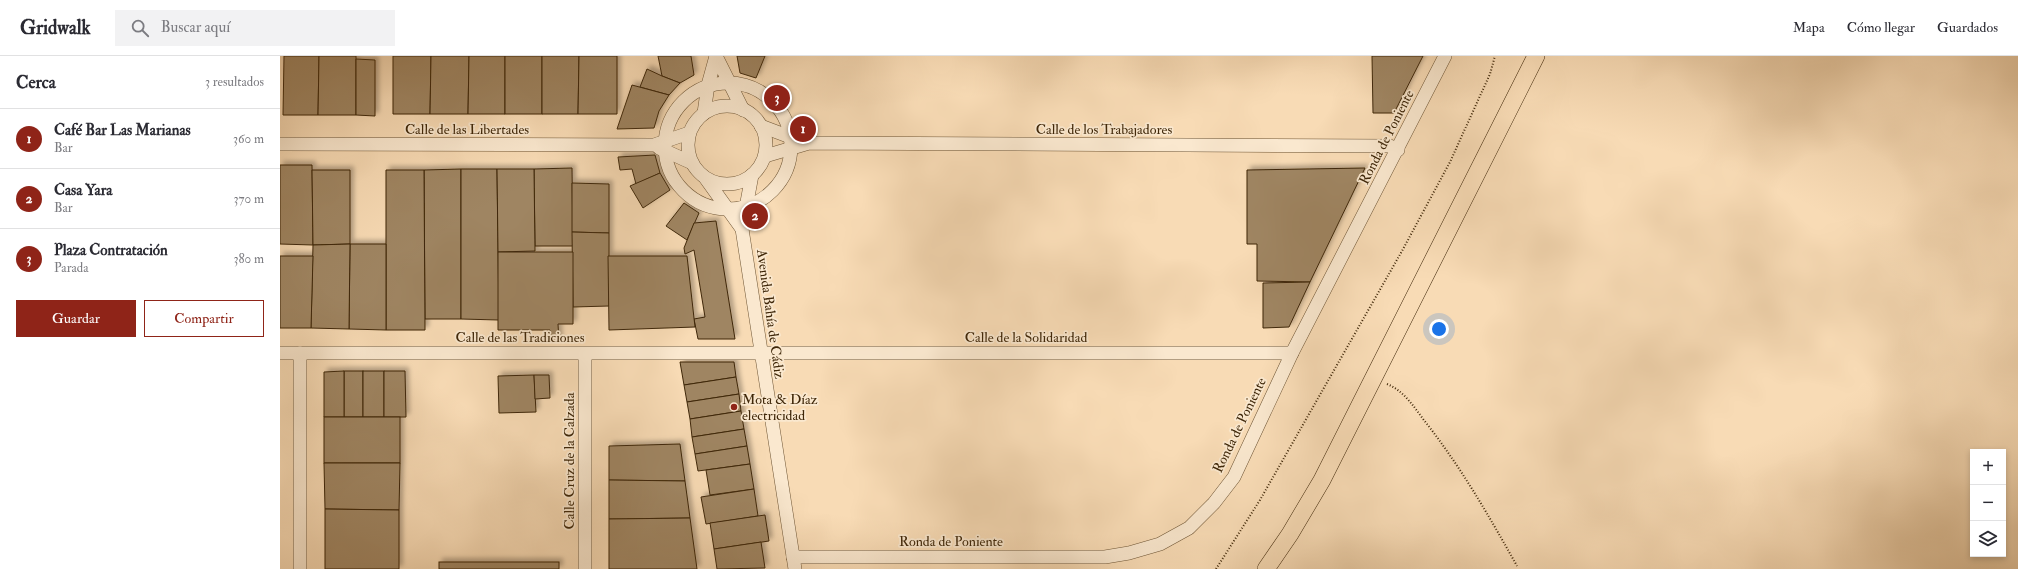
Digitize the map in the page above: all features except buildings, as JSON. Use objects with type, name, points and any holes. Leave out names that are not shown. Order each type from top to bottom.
[{"type":"main road","points":[[1266,569],[1290,534],[1322,480],[1536,56]]},
{"type":"street","points":[[716,56],[743,110]]},
{"type":"street","points":[[704,113],[708,85],[716,56]]},
{"type":"street","name":"Ronda de Poniente","points":[[794,563],[1105,557],[1129,553],[1160,544],[1189,528],[1214,503],[1234,477],[1292,353],[1398,150],[1445,56]]},
{"type":"street","points":[[730,82],[750,86],[774,102],[785,119],[791,142],[788,166],[780,182],[767,196],[747,206],[729,209],[703,204],[680,188],[670,172],[661,146],[669,122],[678,106],[692,93],[708,85],[730,82]]},
{"type":"street","points":[[730,106],[743,110],[754,116],[761,126],[765,138],[764,156],[759,167],[752,175],[742,181],[729,184],[716,183],[698,172],[692,163],[688,151],[689,133],[697,120],[704,113],[718,107],[730,106]]},
{"type":"street","name":"Calle de los Trabajadores","points":[[761,126],[791,142],[809,143],[1390,146],[1398,150]]},
{"type":"street","name":"Calle de las Libertades","points":[[280,144],[661,146],[689,133]]},
{"type":"street","points":[[764,156],[791,142]]},
{"type":"street","name":"Calle de las Libertades","points":[[661,146],[692,163]]},
{"type":"street","name":"Avenida Bahía de Cádiz","points":[[752,175],[742,229],[794,563]]},
{"type":"street","name":"Avenida Bahía de Cádiz","points":[[706,178],[742,229]]},
{"type":"street","name":"Calle de las Tradiciones","points":[[280,353],[761,353]]},
{"type":"street","points":[[300,353],[300,569]]},
{"type":"street","name":"Calle de la Solidaridad","points":[[761,353],[1292,353]]},
{"type":"street","name":"Calle Cruz de la Calzada","points":[[585,354],[585,569]]},
{"type":"path","points":[[1216,569],[1264,494],[1406,244],[1450,162],[1490,74],[1495,56]]},
{"type":"path","points":[[1373,378],[1403,393],[1447,450],[1480,500],[1517,566]]},
{"type":"place","name":"Plaza Contratación","points":[[777,98]]},
{"type":"place","name":"Café Bar Las Marianas","points":[[803,129]]},
{"type":"place","name":"Casa Yara","points":[[755,216]]},
{"type":"place","name":"Mota & Díaz electricidad","points":[[734,407]]}]
